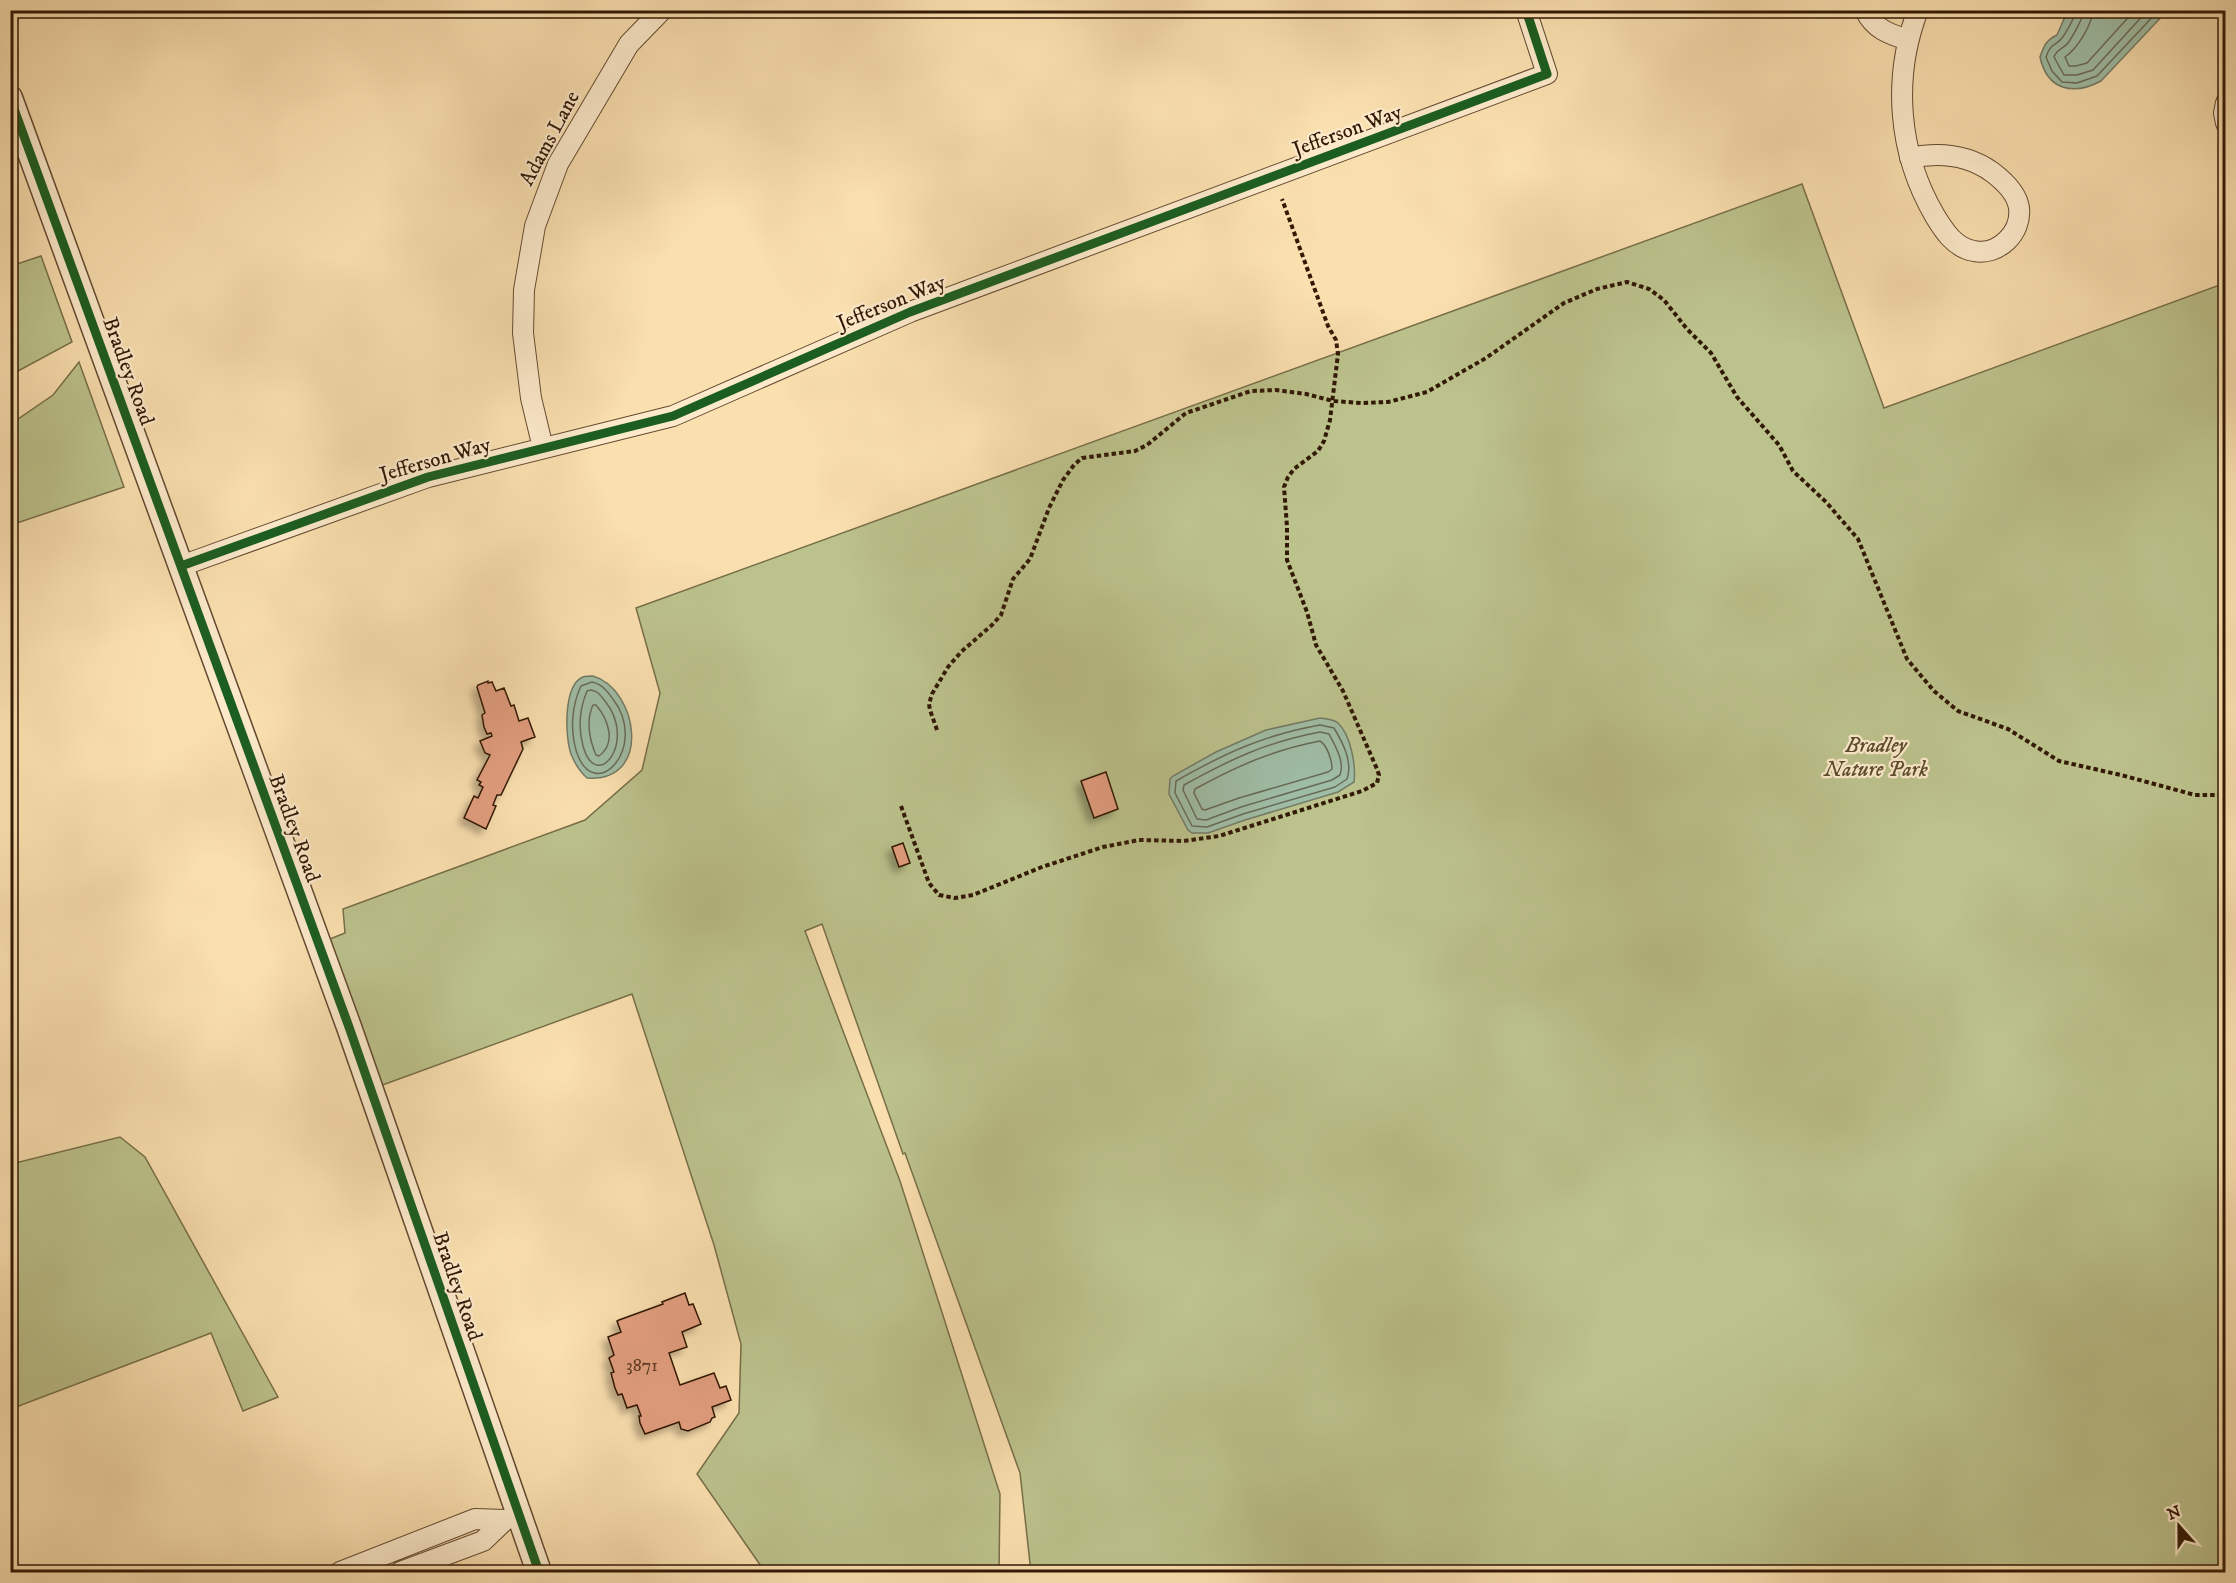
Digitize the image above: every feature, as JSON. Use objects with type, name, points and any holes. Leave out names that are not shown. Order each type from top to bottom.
[{"type":"street","name":"Adams Lane","points":[[543,448],[531,398],[523,333],[524,290],[534,226],[558,164],[629,44],[662,10]]},
{"type":"street","name":"Jefferson Way","points":[[181,566],[418,480],[674,416],[910,312],[1547,74],[1526,10]]},
{"type":"street","points":[[1865,10],[1880,29],[1908,40]]},
{"type":"street","points":[[1910,158],[1924,155],[1953,156],[1980,165],[2001,179],[2010,188],[2019,207],[2016,229],[2010,238],[1996,249],[1984,252],[1973,251],[1955,243],[1940,224],[1924,197],[1910,158],[1902,98],[1902,73],[1908,40],[1918,10]]},
{"type":"street","name":"Bradley Road","points":[[10,98],[349,1027],[512,1517],[539,1572]]},
{"type":"street","points":[[2226,103],[2224,113],[2226,123]]},
{"type":"street","points":[[340,1572],[475,1519],[512,1517]]},
{"type":"street","points":[[400,1572],[483,1541],[512,1517]]},
{"type":"path","points":[[901,806],[929,884],[939,895],[955,898],[973,895],[1103,847],[1139,840],[1184,841],[1220,836],[1362,791],[1377,783],[1379,775],[1377,769],[1343,691],[1316,645],[1307,612],[1287,560],[1284,487],[1294,469],[1312,457],[1324,441],[1333,401],[1338,348],[1282,199]]},
{"type":"path","points":[[937,730],[929,704],[933,694],[948,667],[1001,615],[1012,579],[1030,559],[1049,508],[1063,480],[1074,465],[1083,458],[1135,451],[1147,445],[1186,413],[1251,391],[1276,390],[1333,401],[1388,402],[1426,392],[1486,358],[1564,303],[1597,289],[1627,282],[1649,289],[1664,300],[1711,353],[1737,396],[1779,445],[1793,471],[1826,502],[1858,538],[1906,660],[1934,691],[1958,711],[2008,729],[2059,761],[2195,795],[2226,795]]},
{"type":"green space","name":"Bradley Nature Park","points":[[1802,184],[1884,408],[2225,283],[2225,1572],[1031,1572],[1020,1473],[905,1153],[903,1154],[822,924],[805,931],[900,1181],[1000,1494],[999,1572],[755,1572],[763,1569],[697,1474],[739,1413],[741,1344],[714,1245],[632,994],[377,1087],[325,941],[345,933],[343,909],[585,820],[642,770],[660,693],[636,608]]},
{"type":"green space","points":[[41,256],[72,342],[18,371],[11,372],[11,266]]},
{"type":"green space","points":[[79,362],[124,487],[11,525],[11,424],[53,395]]},
{"type":"green space","points":[[120,1137],[145,1157],[278,1397],[243,1411],[211,1333],[11,1409],[11,1164]]},
{"type":"water","points":[[2072,11],[2167,11],[2101,81],[2091,86],[2071,89],[2055,83],[2049,77],[2040,57],[2046,44],[2057,35],[2064,19]]},
{"type":"water","points":[[593,676],[608,684],[620,698],[628,715],[632,734],[630,751],[622,766],[608,776],[587,778],[577,767],[571,754],[567,712],[576,682],[583,677]]},
{"type":"water","points":[[1320,718],[1336,722],[1343,728],[1353,759],[1354,782],[1338,792],[1208,833],[1192,833],[1188,830],[1169,794],[1170,779],[1173,776],[1216,752],[1266,730]]},
{"type":"building","points":[[488,681],[488,683],[492,682],[496,691],[504,688],[511,706],[514,705],[519,721],[528,718],[535,737],[521,742],[523,749],[501,795],[497,795],[493,805],[496,806],[486,829],[464,818],[474,796],[478,798],[483,787],[477,780],[490,755],[485,753],[480,741],[492,736],[491,733],[487,734],[484,727],[482,715],[485,713],[477,687]]},
{"type":"building","points":[[1106,772],[1118,809],[1094,818],[1081,781]]},
{"type":"building","points":[[903,843],[910,863],[899,867],[892,847]]},
{"type":"building","points":[[685,1293],[689,1305],[693,1304],[701,1324],[682,1332],[687,1347],[669,1353],[680,1385],[714,1373],[720,1388],[726,1386],[731,1400],[712,1407],[715,1417],[710,1422],[688,1431],[681,1429],[679,1422],[645,1434],[640,1423],[639,1416],[641,1416],[637,1405],[627,1408],[622,1394],[618,1395],[615,1388],[611,1373],[614,1372],[609,1358],[614,1355],[608,1337],[621,1332],[617,1321]]},
{"type":"cycle path","points":[[181,566],[428,477],[673,416],[910,312],[1547,74],[1526,10]]},
{"type":"cycle path","points":[[10,98],[349,1027],[539,1572]]}]
